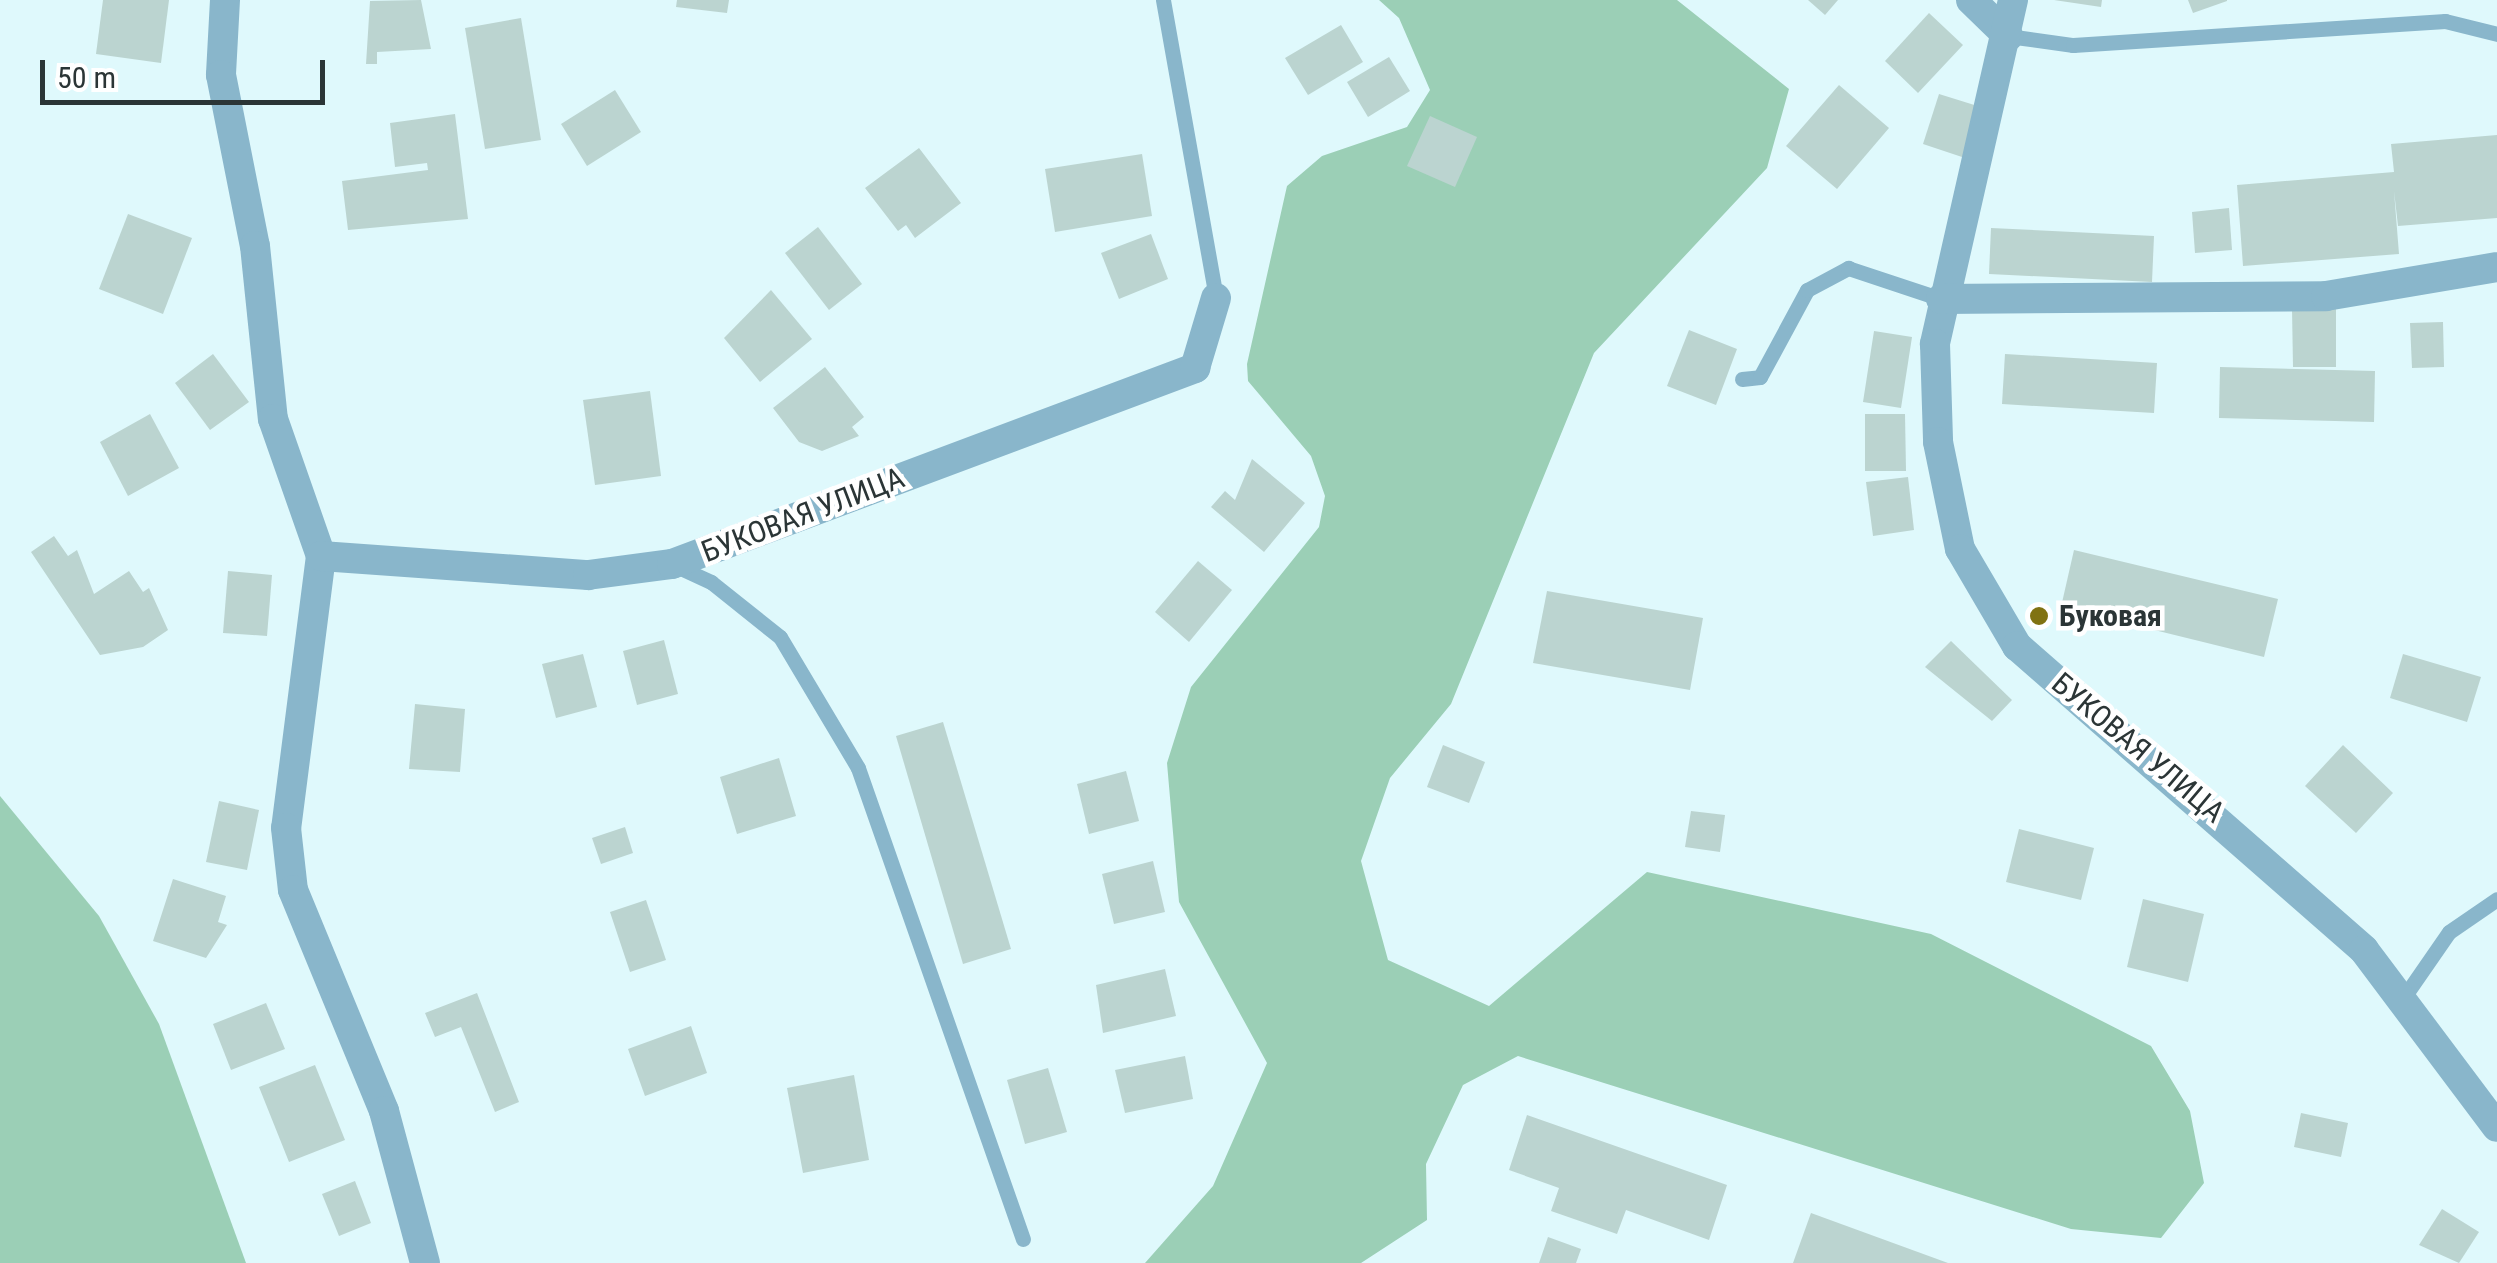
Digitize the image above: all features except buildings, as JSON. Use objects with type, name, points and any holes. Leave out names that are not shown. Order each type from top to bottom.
[{"type":"street","points":[[225,0],[221,75],[255,246],[268,388],[321,556],[286,828],[293,890],[384,1111],[425,1263]]},
{"type":"street","points":[[1971,0],[2008,36]]},
{"type":"street","name":"БУКОВАЯ УЛИЦА","points":[[2013,0],[2008,36],[1941,299],[1935,388],[1946,496],[1991,612],[2078,703],[2316,904],[2404,997],[2497,1127]]},
{"type":"street","points":[[1941,299],[2326,296],[2497,267]]},
{"type":"street","name":"БУКОВАЯ УЛИЦА","points":[[321,556],[588,575],[672,564],[1195,368],[1216,298]]},
{"type":"lane","points":[[1163,0],[1216,298]]},
{"type":"lane","points":[[2008,36],[2073,45],[2444,22],[2497,34]]},
{"type":"lane","points":[[1742,379],[1760,377],[1807,290],[1848,268],[1941,299]]},
{"type":"lane","points":[[672,564],[711,582],[780,637],[849,752],[1023,1239]]},
{"type":"lane","points":[[2404,997],[2448,932],[2497,900]]},
{"type":"green space","points":[[1379,0],[1677,0],[1789,89],[1767,168],[1594,353],[1451,704],[1390,778],[1361,861],[1388,960],[1489,1006],[1647,872],[1931,934],[2151,1046],[2190,1111],[2204,1183],[2161,1238],[2071,1229],[1518,1056],[1463,1085],[1426,1164],[1427,1220],[1361,1263],[1145,1263],[1213,1186],[1267,1063],[1179,902],[1167,763],[1191,687],[1319,527],[1325,496],[1311,456],[1248,381],[1247,364],[1287,186],[1322,156],[1407,127],[1430,90],[1399,18]]},
{"type":"green space","points":[[0,796],[99,916],[159,1024],[246,1263],[0,1263]]},
{"type":"place","name":"Буковая","points":[[2039,616]]}]
